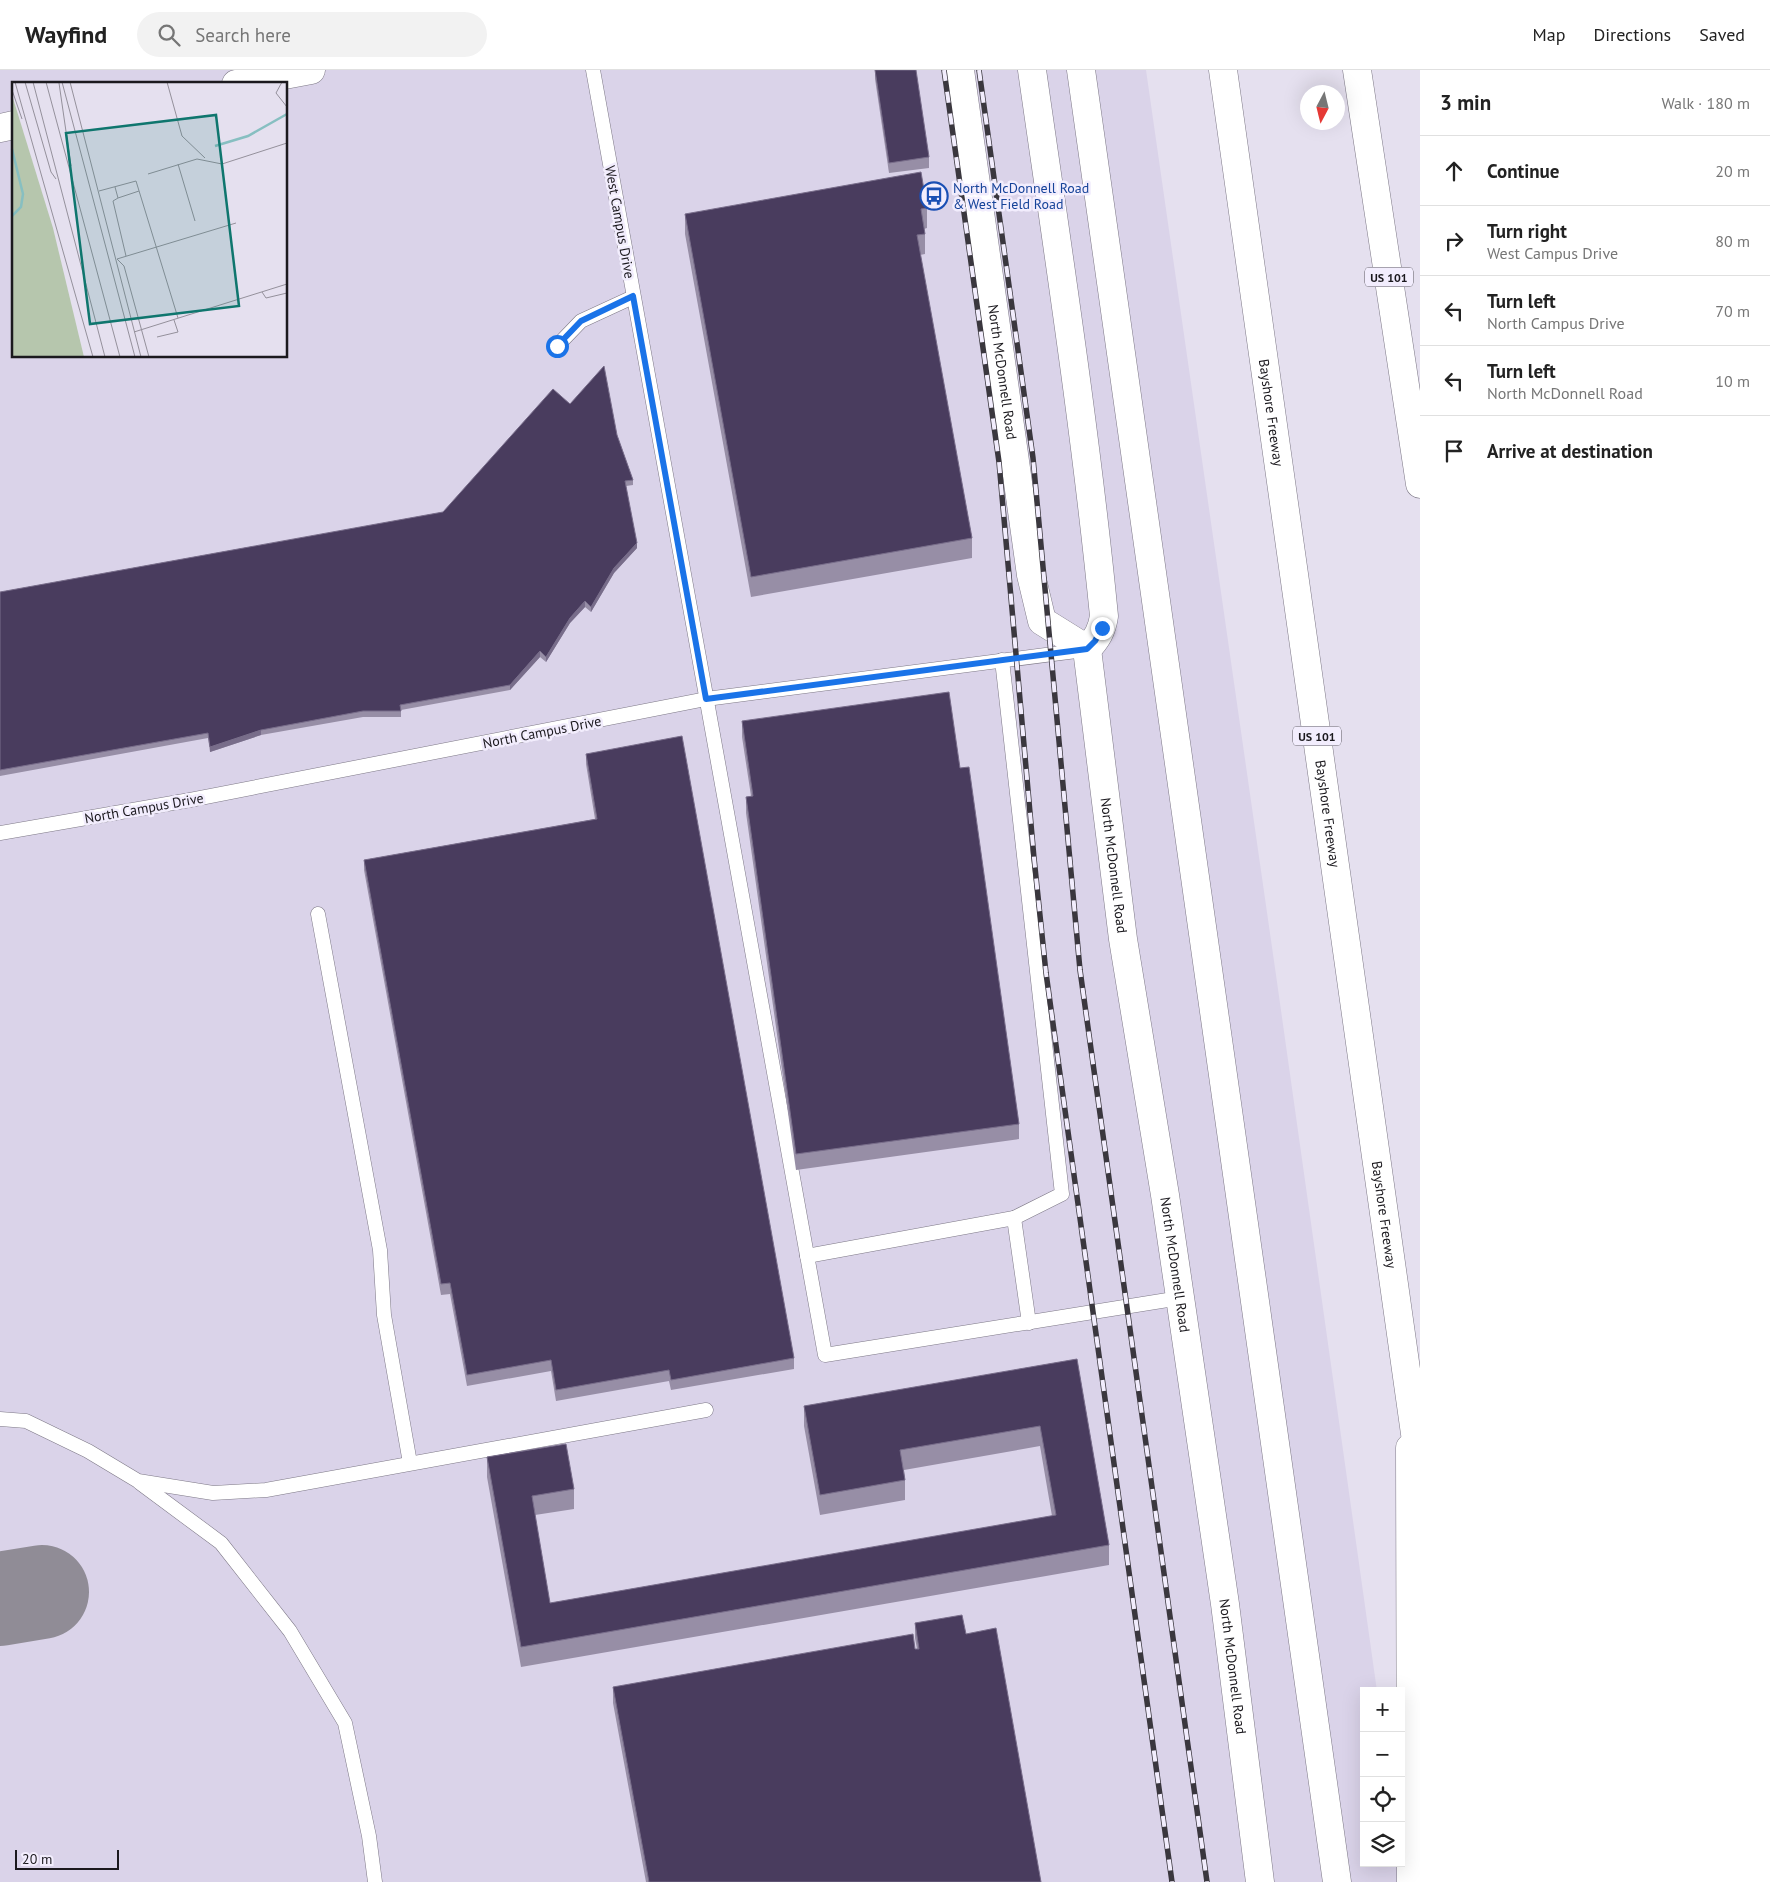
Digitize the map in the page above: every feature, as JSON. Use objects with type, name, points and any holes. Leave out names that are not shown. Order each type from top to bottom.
[{"type":"main road","points":[[247,82],[311,70]]},
{"type":"main road","name":"North McDonnell Road","points":[[960,70],[1031,575],[1042,621],[1087,649],[1123,939],[1226,1604],[1260,1882]]},
{"type":"main road","points":[[1032,70],[1074,360],[1104,616],[1102,628],[1095,641],[1087,649]]},
{"type":"main road","points":[[1081,70],[1337,1882]]},
{"type":"main road","name":"Bayshore Freeway","points":[[1223,70],[1420,1469]]},
{"type":"main road","name":"US 101","points":[[1357,70],[1420,484]]},
{"type":"main road","points":[[1410,1401],[1411,1882]]},
{"type":"lane","name":"West Campus Drive","points":[[593,70],[825,1356],[1030,1323]]},
{"type":"lane","points":[[557,346],[581,321],[633,296]]},
{"type":"lane","name":"North Campus Drive","points":[[0,833],[190,800],[706,699],[1087,649]]},
{"type":"lane","points":[[807,1256],[1014,1218],[1062,1194],[1002,660]]},
{"type":"lane","points":[[318,914],[380,1250],[384,1315],[410,1463]]},
{"type":"lane","points":[[1014,1218],[1030,1323],[1180,1298]]},
{"type":"lane","points":[[138,1482],[213,1492],[230,1493],[266,1490],[706,1410]]},
{"type":"lane","points":[[0,1418],[26,1422],[88,1451],[138,1482],[221,1543],[290,1631],[345,1723],[369,1836],[376,1882]]},
{"type":"shaded area","points":[[0,70],[1146,70],[1376,1687],[1360,1687],[1360,1867],[1402,1867],[1404,1882],[0,1882]]},
{"type":"building","points":[[875,70],[916,70],[929,157],[889,163]]},
{"type":"building","points":[[921,172],[927,208],[921,209],[925,234],[917,235],[972,538],[751,577],[685,214]]},
{"type":"building","points":[[604,366],[617,435],[633,480],[625,481],[637,543],[614,568],[591,607],[585,601],[570,618],[546,657],[540,651],[510,685],[400,705],[401,711],[363,711],[261,730],[210,747],[208,733],[0,770],[0,592],[443,512],[553,389],[570,404]]},
{"type":"building","points":[[949,692],[960,768],[969,767],[1019,1124],[796,1154],[746,797],[753,796],[742,721]]},
{"type":"building","points":[[682,736],[794,1358],[671,1380],[669,1370],[556,1390],[551,1360],[467,1375],[450,1283],[441,1284],[364,860],[597,819],[586,754]]},
{"type":"building","points":[[1077,1359],[1109,1545],[521,1647],[487,1457],[566,1444],[574,1489],[532,1496],[550,1603],[1056,1515],[1040,1426],[900,1450],[905,1480],[820,1495],[804,1406]]},
{"type":"building","points":[[962,1615],[966,1634],[996,1628],[1041,1882],[649,1882],[613,1687],[913,1634],[915,1649],[919,1649],[915,1623]]},
{"type":"taxiway","points":[[0,1599],[42,1592]]},
{"type":"railway","points":[[944,70],[999,462],[1046,973],[1172,1882]]},
{"type":"railway","points":[[979,70],[1033,458],[1080,970],[1207,1882]]},
{"type":"place","name":"North McDonnell Road & West Field Road","points":[[934,196]]},
{"type":"route","points":[[557,346],[581,321],[633,296],[706,699],[1087,649],[1095,641],[1102,628]]}]
